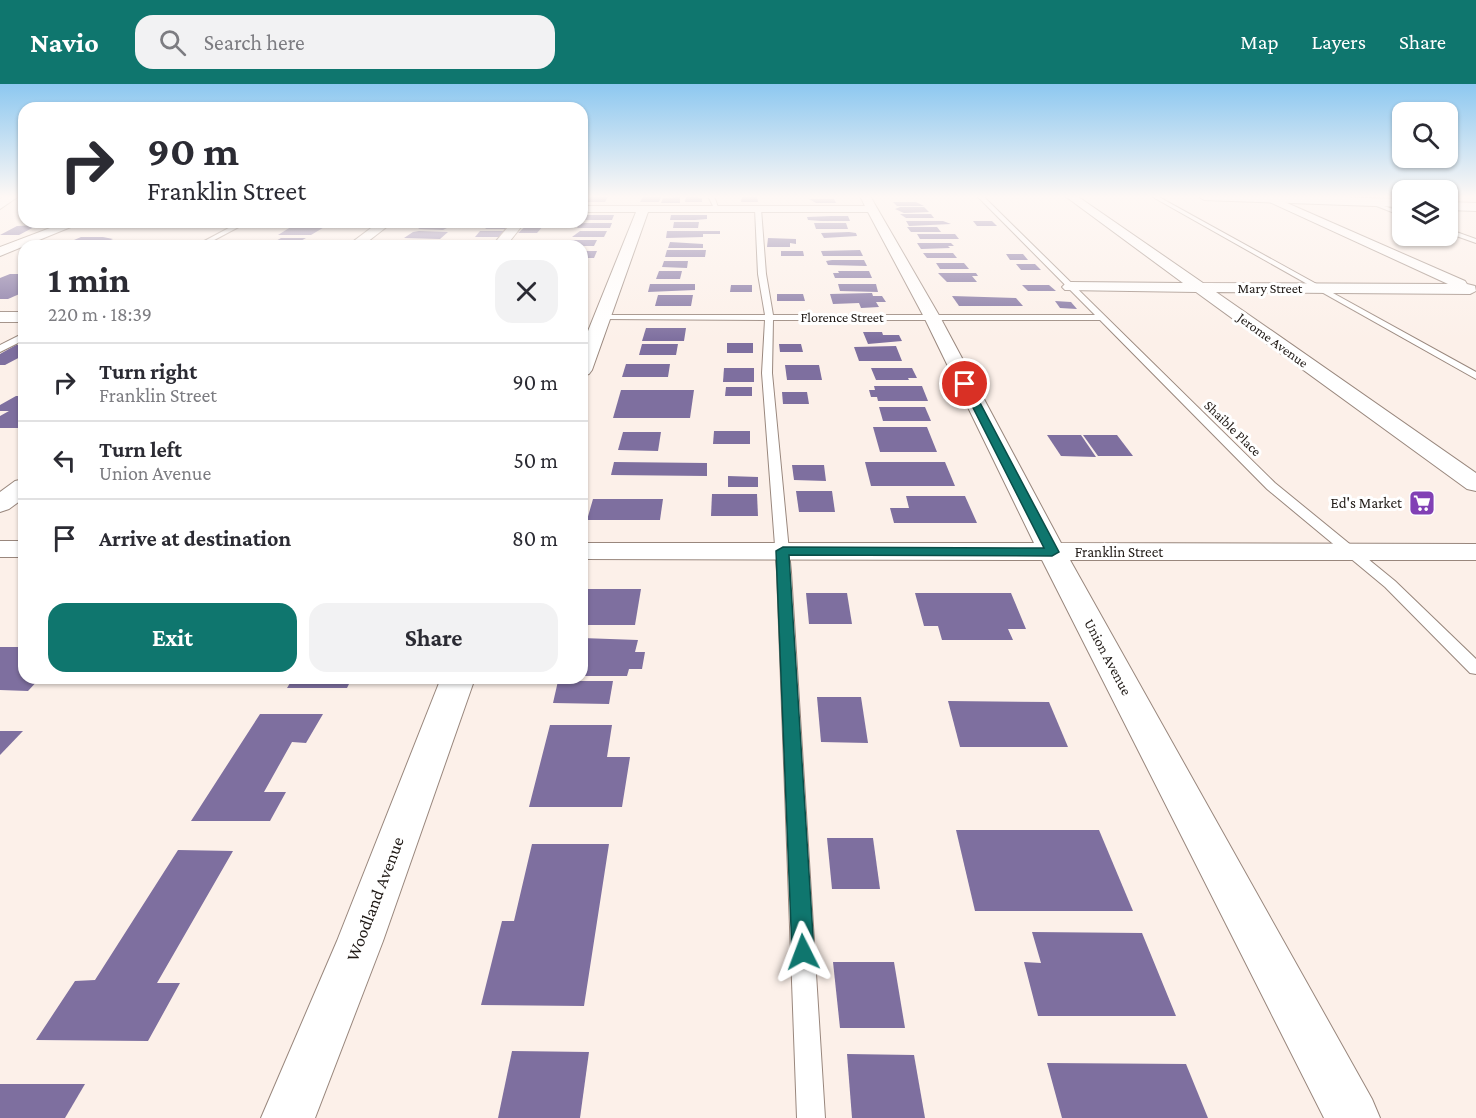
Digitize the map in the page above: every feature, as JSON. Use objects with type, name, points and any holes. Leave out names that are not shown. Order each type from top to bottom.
[{"type":"street","points":[[588,354],[630,244]]},
{"type":"street","name":"Union Avenue","points":[[892,244],[932,317],[1052,552],[1353,1118]]},
{"type":"street","name":"Jerome Avenue","points":[[1139,244],[1476,484]]},
{"type":"street","points":[[1371,244],[1473,290]]},
{"type":"street","points":[[0,252],[18,245]]},
{"type":"street","name":"Mary Street","points":[[1070,287],[1473,290]]},
{"type":"street","points":[[0,317],[18,317]]},
{"type":"street","name":"Florence Street","points":[[588,317],[602,317]]},
{"type":"street","points":[[0,504],[18,490]]},
{"type":"street","points":[[0,549],[18,549]]},
{"type":"street","name":"Franklin Street","points":[[588,551],[1476,552]]},
{"type":"street","name":"Woodland Avenue","points":[[288,1118],[360,941],[456,684]]},
{"type":"lane","points":[[760,244],[769,317],[767,373],[783,551],[811,1118]]},
{"type":"lane","name":"Shaible Place","points":[[1028,244],[1271,486],[1390,584],[1476,669]]},
{"type":"lane","points":[[1241,244],[1476,376]]},
{"type":"lane","name":"Florence Street","points":[[602,317],[1102,318]]},
{"type":"lane","points":[[0,349],[18,339]]},
{"type":"building","points":[[669,244],[703,244],[703,248],[668,248]]},
{"type":"building","points":[[767,244],[790,244],[790,247],[767,247]]},
{"type":"building","points":[[918,244],[954,246],[948,246],[950,248],[921,249]]},
{"type":"building","points":[[667,250],[706,250],[705,257],[665,257]]},
{"type":"building","points":[[860,250],[863,256],[823,256],[821,251]]},
{"type":"building","points":[[588,251],[597,251],[594,258],[588,258]]},
{"type":"building","points":[[781,251],[803,251],[804,256],[781,256]]},
{"type":"building","points":[[923,253],[953,253],[957,258],[927,258]]},
{"type":"building","points":[[1006,254],[1023,254],[1028,260],[1010,260]]},
{"type":"building","points":[[864,260],[867,266],[828,265],[826,261]]},
{"type":"building","points":[[664,261],[688,261],[687,268],[662,267]]},
{"type":"building","points":[[936,263],[964,263],[969,269],[940,269]]},
{"type":"building","points":[[1016,264],[1035,264],[1041,270],[1021,270]]},
{"type":"building","points":[[659,271],[682,271],[680,279],[656,279]]},
{"type":"building","points":[[838,271],[869,271],[872,278],[835,278],[833,273],[839,273]]},
{"type":"building","points":[[938,273],[976,273],[978,276],[972,276],[977,282],[947,282]]},
{"type":"building","points":[[18,274],[18,295],[8,299],[0,299],[0,278]]},
{"type":"building","points":[[650,284],[695,284],[695,290],[648,292]]},
{"type":"building","points":[[838,284],[876,284],[878,292],[840,291]]},
{"type":"building","points":[[731,285],[752,285],[752,292],[730,292]]},
{"type":"building","points":[[1022,285],[1049,285],[1056,291],[1028,291]]},
{"type":"building","points":[[872,293],[873,296],[882,296],[886,302],[876,302],[879,307],[861,308],[859,303],[833,304],[830,294]]},
{"type":"building","points":[[777,294],[803,294],[805,301],[777,301]]},
{"type":"building","points":[[658,295],[693,295],[691,306],[655,306]]},
{"type":"building","points":[[952,296],[1016,298],[1023,306],[959,306]]},
{"type":"building","points":[[1055,301],[1071,302],[1077,309],[1060,308]]},
{"type":"building","points":[[646,328],[686,328],[684,341],[642,341]]},
{"type":"building","points":[[863,332],[899,335],[902,341],[868,344]]},
{"type":"building","points":[[727,343],[753,343],[753,353],[727,353]]},
{"type":"building","points":[[642,344],[678,344],[676,355],[639,355]]},
{"type":"building","points":[[779,344],[801,344],[803,352],[780,352]]},
{"type":"building","points":[[18,345],[18,358],[5,365],[0,365],[0,354]]},
{"type":"building","points":[[896,346],[902,361],[859,361],[854,347]]},
{"type":"building","points":[[626,364],[670,364],[668,377],[622,377]]},
{"type":"building","points":[[785,365],[819,365],[822,380],[787,380]]},
{"type":"building","points":[[724,368],[754,368],[754,382],[723,382]]},
{"type":"building","points":[[871,368],[912,368],[917,378],[876,380]]},
{"type":"building","points":[[874,386],[922,386],[928,401],[878,401],[877,397],[871,397],[869,390],[875,390]]},
{"type":"building","points":[[726,387],[752,387],[752,396],[725,396]]},
{"type":"building","points":[[621,390],[694,390],[690,418],[613,418]]},
{"type":"building","points":[[782,392],[807,392],[809,404],[783,404]]},
{"type":"building","points":[[18,396],[18,428],[0,428],[0,416],[9,411],[0,411],[0,405]]},
{"type":"building","points":[[879,407],[925,407],[931,421],[883,421]]},
{"type":"building","points":[[873,427],[927,427],[937,452],[880,452]]},
{"type":"building","points":[[714,431],[750,431],[750,444],[713,444]]},
{"type":"building","points":[[623,432],[661,432],[658,451],[618,450]]},
{"type":"building","points":[[1047,435],[1081,435],[1096,457],[1061,456]]},
{"type":"building","points":[[1083,435],[1117,435],[1133,456],[1098,456]]},
{"type":"building","points":[[614,462],[707,463],[707,476],[611,475]]},
{"type":"building","points":[[865,462],[945,462],[955,486],[871,486]]},
{"type":"building","points":[[792,465],[824,465],[826,481],[794,480]]},
{"type":"building","points":[[728,476],[758,477],[758,487],[728,487]]},
{"type":"building","points":[[796,491],[832,491],[835,512],[799,512]]},
{"type":"building","points":[[712,494],[757,494],[758,516],[711,516]]},
{"type":"building","points":[[906,496],[965,496],[977,523],[894,523],[890,508],[909,508]]},
{"type":"building","points":[[593,499],[663,499],[660,520],[588,520]]},
{"type":"building","points":[[588,589],[641,589],[635,625],[588,625]]},
{"type":"building","points":[[806,593],[847,593],[852,624],[809,624]]},
{"type":"building","points":[[915,593],[1011,593],[1026,629],[1008,629],[1013,640],[942,640],[938,626],[924,626]]},
{"type":"building","points":[[588,638],[638,640],[635,652],[645,652],[642,669],[629,669],[627,676],[588,676]]},
{"type":"building","points":[[0,647],[18,647],[18,684],[34,684],[28,691],[0,690]]},
{"type":"building","points":[[613,681],[609,704],[553,703],[557,684]]},
{"type":"building","points":[[289,684],[349,684],[347,688],[287,688]]},
{"type":"building","points":[[817,697],[861,697],[868,743],[821,742]]},
{"type":"building","points":[[948,701],[1049,702],[1068,747],[960,747]]},
{"type":"building","points":[[260,714],[323,714],[306,743],[292,742],[264,792],[286,792],[270,821],[191,821]]},
{"type":"building","points":[[550,725],[612,725],[607,757],[630,757],[622,807],[529,807]]},
{"type":"building","points":[[0,731],[23,731],[0,755]]},
{"type":"building","points":[[956,830],[1099,830],[1133,911],[975,911]]},
{"type":"building","points":[[827,838],[873,838],[880,889],[832,889]]},
{"type":"building","points":[[532,844],[609,844],[584,1006],[481,1005],[502,921],[514,921]]},
{"type":"building","points":[[178,850],[233,851],[157,983],[180,983],[148,1041],[36,1040],[75,981],[95,980]]},
{"type":"building","points":[[1032,932],[1142,933],[1176,1016],[1038,1016],[1024,962],[1041,963]]},
{"type":"building","points":[[833,962],[894,962],[905,1028],[840,1028]]},
{"type":"building","points":[[512,1051],[589,1052],[580,1118],[498,1118]]},
{"type":"building","points":[[847,1054],[914,1055],[925,1118],[852,1118]]},
{"type":"building","points":[[1047,1063],[1186,1064],[1208,1118],[1062,1118]]},
{"type":"building","points":[[0,1084],[85,1084],[65,1118],[0,1118]]},
{"type":"place","name":"Ed's Market","points":[[1422,503]]},
{"type":"route","points":[[803,952],[783,551],[1052,552],[965,384]]}]
